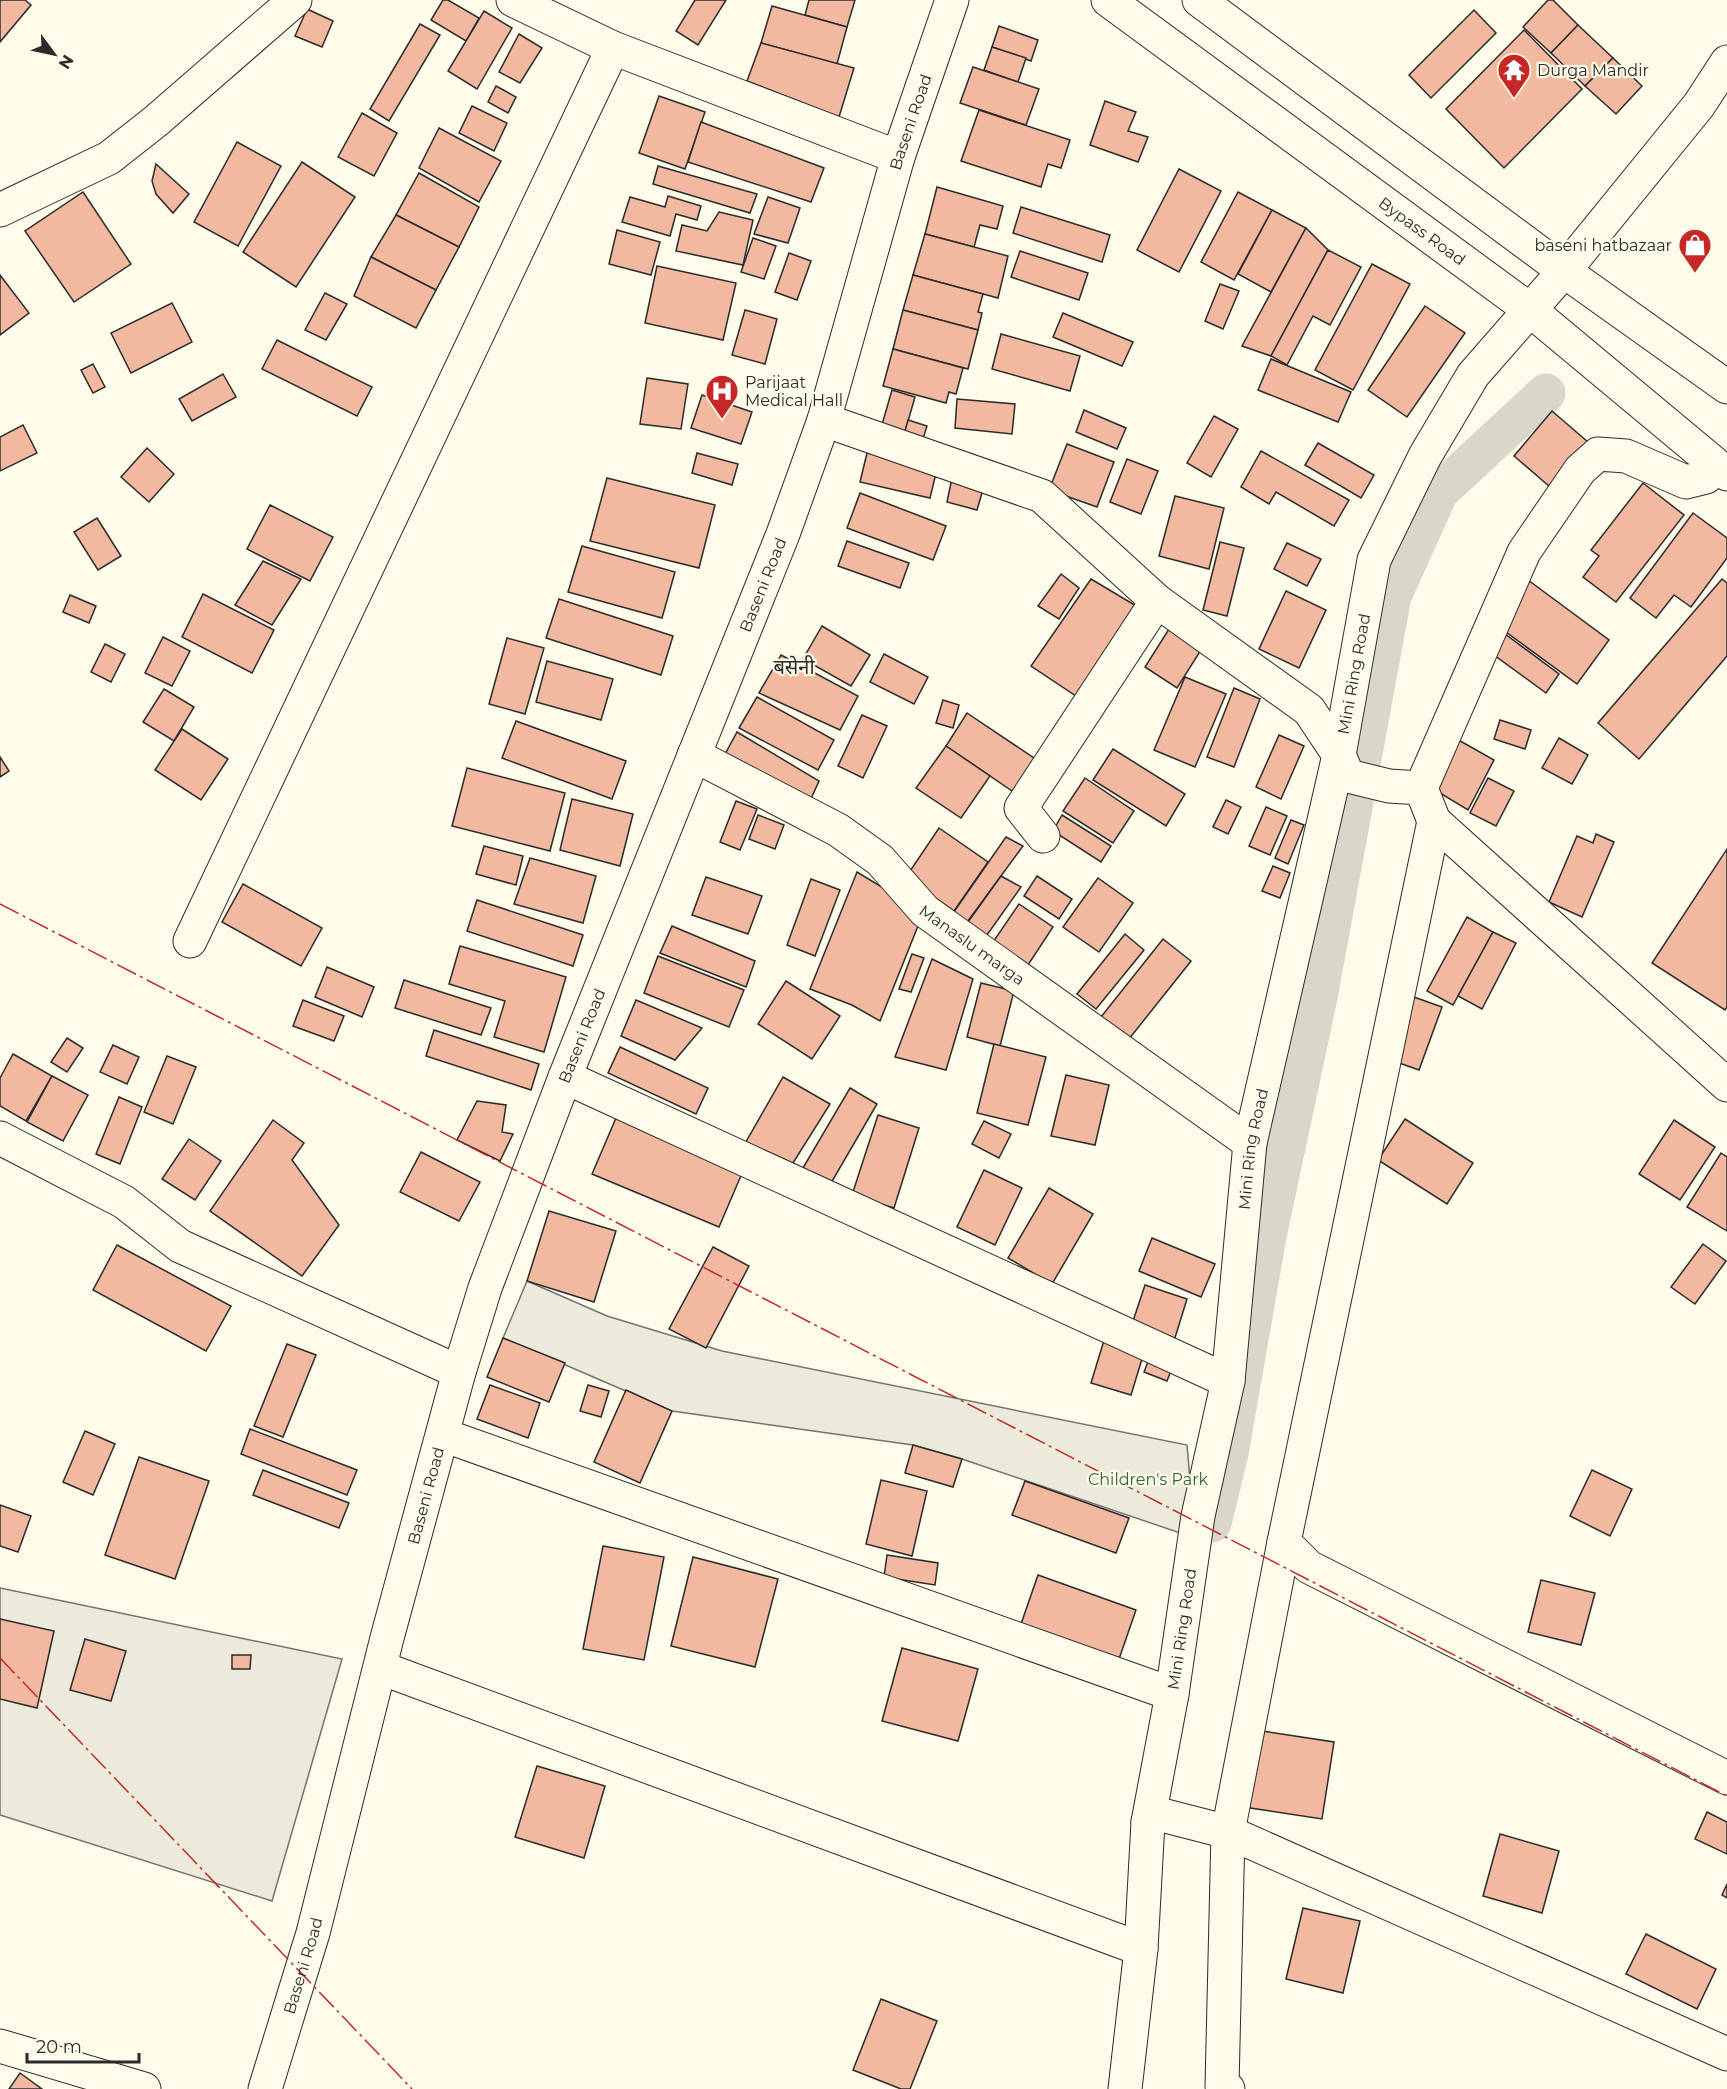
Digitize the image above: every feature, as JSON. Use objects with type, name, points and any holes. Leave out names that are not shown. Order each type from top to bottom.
[{"type":"main road","points":[[0,210],[109,158],[156,121],[295,0]]},
{"type":"main road","points":[[513,0],[613,48],[898,157]]},
{"type":"main road","name":"Baseni Road","points":[[265,2089],[313,1933],[459,1372],[485,1288],[565,1077],[783,534],[824,420],[898,157],[952,0]]},
{"type":"main road","name":"Bypass Road","points":[[1108,0],[1530,310],[1720,469]]},
{"type":"main road","points":[[1199,0],[1564,271],[1727,387]]},
{"type":"main road","points":[[190,941],[613,48]]},
{"type":"main road","name":"Mini Ring Road","points":[[1125,2089],[1153,1818],[1198,1516],[1228,1381],[1251,1143],[1343,766],[1374,560],[1425,456],[1473,375],[1564,271],[1699,105],[1727,62]]},
{"type":"main road","points":[[824,420],[1042,496],[1156,601],[1309,710],[1343,766],[1389,786],[1420,788]]},
{"type":"main road","points":[[1720,469],[1706,477],[1686,482],[1626,456],[1598,454],[1580,470],[1524,552],[1420,788],[1434,821],[1727,1084]]},
{"type":"main road","points":[[1043,836],[1021,808],[1156,601]]},
{"type":"main road","name":"Manaslu marga","points":[[694,755],[846,836],[880,860],[926,911],[1251,1143]]},
{"type":"main road","points":[[1224,2088],[1219,1831],[1284,1542],[1434,821]]},
{"type":"main road","points":[[565,1077],[1228,1381]]},
{"type":"main road","points":[[0,1138],[124,1202],[180,1246],[459,1372]]},
{"type":"main road","points":[[443,1435],[1172,1694]]},
{"type":"main road","points":[[1284,1542],[1309,1567],[1727,1778]]},
{"type":"main road","points":[[381,1668],[1141,1949]]},
{"type":"main road","points":[[1153,1818],[1219,1831],[1727,2054]]},
{"type":"main road","points":[[0,2046],[144,2089]]},
{"type":"green space","name":"Children's Park","points":[[527,1281],[607,1316],[722,1351],[1187,1445],[1195,1538],[962,1459],[913,1445],[672,1411],[503,1338]]},
{"type":"green space","points":[[0,1588],[342,1659],[272,1901],[0,1815]]},
{"type":"building","points":[[0,0],[25,0],[31,5],[0,42]]},
{"type":"building","points":[[443,0],[448,0],[479,18],[466,41],[431,20]]},
{"type":"building","points":[[695,0],[726,0],[698,45],[676,31]]},
{"type":"building","points":[[809,0],[855,0],[847,27],[805,15]]},
{"type":"building","points":[[1548,0],[1553,0],[1578,25],[1551,53],[1523,27]]},
{"type":"building","points":[[772,6],[847,27],[837,64],[761,43]]},
{"type":"building","points":[[307,9],[333,21],[322,47],[295,36]]},
{"type":"building","points":[[1474,10],[1496,33],[1431,98],[1409,75]]},
{"type":"building","points":[[484,11],[512,28],[477,89],[448,71]]},
{"type":"building","points":[[420,24],[440,35],[389,121],[370,109]]},
{"type":"building","points":[[1578,25],[1613,58],[1585,86],[1551,53]]},
{"type":"building","points":[[999,26],[1038,40],[1031,61],[992,47]]},
{"type":"building","name":"Durga Mandir","points":[[1524,30],[1582,89],[1504,168],[1446,109]]},
{"type":"building","points":[[519,34],[542,48],[520,83],[499,72]]},
{"type":"building","points":[[761,43],[854,68],[839,117],[747,81]]},
{"type":"building","points":[[992,47],[1026,58],[1018,82],[984,70]]},
{"type":"building","points":[[1613,58],[1642,86],[1616,114],[1585,86]]},
{"type":"building","points":[[973,67],[1039,89],[1026,125],[960,103]]},
{"type":"building","points":[[496,86],[516,97],[508,113],[488,102]]},
{"type":"building","points":[[659,96],[705,112],[685,169],[639,153]]},
{"type":"building","points":[[1105,101],[1136,112],[1128,131],[1148,137],[1138,162],[1090,145]]},
{"type":"building","points":[[472,106],[507,123],[494,151],[459,133]]},
{"type":"building","points":[[979,110],[1070,140],[1061,168],[1048,164],[1041,187],[961,161]]},
{"type":"building","points":[[362,113],[397,133],[374,176],[338,157]]},
{"type":"building","points":[[701,122],[824,168],[811,202],[688,162]]},
{"type":"building","points":[[439,128],[501,161],[479,202],[419,168]]},
{"type":"building","points":[[237,142],[281,166],[238,246],[194,222]]},
{"type":"building","points":[[302,162],[355,197],[296,287],[243,252]]},
{"type":"building","points":[[156,164],[189,194],[173,213],[156,194],[152,181]]},
{"type":"building","points":[[658,166],[757,194],[750,213],[653,184]]},
{"type":"building","points":[[1179,169],[1221,191],[1179,272],[1137,250]]},
{"type":"building","points":[[419,173],[479,207],[459,247],[396,215]]},
{"type":"building","points":[[937,187],[1003,206],[997,229],[980,225],[974,247],[925,234]]},
{"type":"building","points":[[83,192],[131,264],[74,302],[25,231]]},
{"type":"building","points":[[1238,192],[1272,210],[1234,280],[1201,262]]},
{"type":"building","points":[[668,196],[701,206],[697,220],[676,214],[670,236],[622,222],[630,197],[665,207]]},
{"type":"building","points":[[768,197],[800,208],[788,243],[754,234]]},
{"type":"building","points":[[1021,207],[1110,235],[1102,262],[1013,233]]},
{"type":"building","points":[[1272,210],[1306,228],[1271,292],[1238,274]]},
{"type":"building","points":[[719,212],[753,220],[743,265],[676,251],[682,225],[707,231]]},
{"type":"building","points":[[396,215],[459,247],[436,290],[371,257]]},
{"type":"building","points":[[1306,228],[1328,250],[1271,356],[1242,346]]},
{"type":"building","points":[[617,230],[660,242],[651,275],[609,264]]},
{"type":"building","points":[[925,234],[1008,256],[998,298],[913,275]]},
{"type":"building","points":[[753,238],[776,246],[764,279],[741,272]]},
{"type":"building","points":[[1328,250],[1361,267],[1330,325],[1313,316],[1287,365],[1271,356]]},
{"type":"building","points":[[1020,251],[1088,273],[1079,300],[1011,277]]},
{"type":"building","points":[[789,253],[811,261],[797,300],[775,292]]},
{"type":"building","points":[[371,257],[436,290],[416,328],[354,296]]},
{"type":"building","points":[[1372,264],[1410,284],[1353,390],[1315,370]]},
{"type":"building","points":[[657,266],[736,283],[723,340],[645,323]]},
{"type":"building","points":[[0,275],[29,313],[0,335]]},
{"type":"building","points":[[913,275],[983,294],[978,312],[982,313],[978,330],[903,310]]},
{"type":"building","points":[[1220,284],[1239,291],[1223,329],[1205,321]]},
{"type":"building","points":[[325,293],[347,304],[326,340],[305,330]]},
{"type":"building","points":[[172,303],[192,342],[131,373],[111,333]]},
{"type":"building","points":[[1425,306],[1465,333],[1407,417],[1368,390]]},
{"type":"building","points":[[745,310],[777,319],[765,364],[732,355]]},
{"type":"building","points":[[903,310],[978,330],[968,369],[893,349]]},
{"type":"building","points":[[1063,313],[1133,342],[1122,366],[1053,337]]},
{"type":"building","points":[[1001,334],[1080,356],[1070,391],[992,369]]},
{"type":"building","points":[[277,340],[372,387],[357,416],[262,369]]},
{"type":"building","points":[[893,349],[963,368],[956,394],[949,392],[946,403],[883,386]]},
{"type":"building","points":[[1271,359],[1351,392],[1338,422],[1258,390]]},
{"type":"building","points":[[93,364],[105,387],[93,393],[81,370]]},
{"type":"building","points":[[223,374],[236,397],[192,421],[179,399]]},
{"type":"building","points":[[647,378],[688,384],[681,429],[640,424]]},
{"type":"building","points":[[892,390],[915,397],[902,442],[879,435]]},
{"type":"building","name":"Parijaat Medical Hall","points":[[702,395],[752,412],[741,444],[691,428]]},
{"type":"building","points":[[957,399],[1015,404],[1012,434],[955,428]]},
{"type":"building","points":[[1084,410],[1126,428],[1117,449],[1076,432]]},
{"type":"building","points":[[1552,411],[1588,442],[1550,487],[1514,456]]},
{"type":"building","points":[[1214,416],[1238,429],[1211,477],[1187,463]]},
{"type":"building","points":[[908,420],[927,426],[920,448],[902,442]]},
{"type":"building","points":[[23,425],[37,453],[0,471],[0,437]]},
{"type":"building","points":[[1318,443],[1374,475],[1361,498],[1305,465]]},
{"type":"building","points":[[1067,444],[1114,462],[1097,507],[1049,490]]},
{"type":"building","points":[[147,448],[174,474],[149,502],[121,477]]},
{"type":"building","points":[[1261,451],[1349,500],[1334,526],[1276,492],[1269,504],[1241,487]]},
{"type":"building","points":[[697,453],[738,464],[732,485],[692,473]]},
{"type":"building","points":[[867,453],[937,469],[930,498],[860,482]]},
{"type":"building","points":[[1127,459],[1158,471],[1141,514],[1110,502]]},
{"type":"building","points":[[607,478],[715,505],[699,568],[590,541]]},
{"type":"building","points":[[952,478],[984,486],[977,510],[947,502]]},
{"type":"building","points":[[1643,483],[1684,515],[1616,602],[1583,577],[1599,556],[1591,550]]},
{"type":"building","points":[[860,493],[946,526],[933,560],[847,528]]},
{"type":"building","points":[[1175,496],[1224,508],[1209,569],[1159,556]]},
{"type":"building","points":[[270,505],[333,537],[310,581],[247,549]]},
{"type":"building","points":[[1693,513],[1727,538],[1727,558],[1691,607],[1674,595],[1656,618],[1630,598]]},
{"type":"building","points":[[97,518],[121,556],[98,570],[74,532]]},
{"type":"building","points":[[847,541],[909,563],[900,588],[838,566]]},
{"type":"building","points":[[1220,542],[1244,548],[1227,616],[1203,610]]},
{"type":"building","points":[[1287,543],[1321,559],[1307,586],[1274,569]]},
{"type":"building","points":[[582,546],[675,572],[662,618],[568,592]]},
{"type":"building","points":[[263,561],[301,579],[272,625],[235,605]]},
{"type":"building","points":[[1061,574],[1079,588],[1059,619],[1038,606]]},
{"type":"building","points":[[1091,579],[1138,607],[1079,698],[1031,666]]},
{"type":"building","points":[[1722,579],[1727,583],[1727,656],[1639,759],[1598,723]]},
{"type":"building","points":[[1528,580],[1609,640],[1577,684],[1495,624]]},
{"type":"building","points":[[1286,591],[1326,610],[1299,668],[1259,649]]},
{"type":"building","points":[[203,594],[274,630],[252,673],[182,637]]},
{"type":"building","points":[[70,595],[96,606],[89,623],[63,612]]},
{"type":"building","points":[[559,599],[673,636],[661,675],[546,638]]},
{"type":"building","points":[[822,626],[870,655],[851,686],[803,659]]},
{"type":"building","points":[[1497,628],[1559,674],[1546,693],[1483,647]]},
{"type":"building","points":[[1169,629],[1201,650],[1177,688],[1145,667]]},
{"type":"building","points":[[163,637],[190,651],[172,686],[145,673]]},
{"type":"building","points":[[507,638],[544,648],[525,714],[489,704]]},
{"type":"building","points":[[105,644],[125,654],[111,682],[91,672]]},
{"type":"building","points":[[884,654],[928,677],[914,704],[870,682]]},
{"type":"building","points":[[781,655],[858,696],[840,730],[759,693]]},
{"type":"building","points":[[547,661],[613,679],[601,720],[536,702]]},
{"type":"building","points":[[1185,677],[1226,694],[1195,767],[1154,750]]},
{"type":"building","points":[[1234,688],[1260,699],[1234,767],[1207,757]]},
{"type":"building","points":[[164,689],[194,707],[174,741],[143,722]]},
{"type":"building","points":[[757,697],[834,740],[818,770],[739,728]]},
{"type":"building","points":[[943,700],[959,705],[953,728],[936,723]]},
{"type":"building","points":[[967,713],[1037,760],[1015,793],[946,746]]},
{"type":"building","points":[[862,715],[887,726],[863,778],[838,766]]},
{"type":"building","points":[[1500,720],[1531,730],[1525,749],[1494,739]]},
{"type":"building","points":[[516,721],[626,761],[612,799],[502,758]]},
{"type":"building","points":[[182,729],[228,759],[201,800],[155,770]]},
{"type":"building","points":[[737,732],[819,781],[809,803],[724,756]]},
{"type":"building","points":[[1279,735],[1304,746],[1281,799],[1256,787]]},
{"type":"building","points":[[1455,738],[1494,760],[1468,810],[1430,787]]},
{"type":"building","points":[[1559,738],[1588,755],[1572,784],[1542,768]]},
{"type":"building","points":[[946,746],[990,776],[961,818],[916,788]]},
{"type":"building","points":[[1113,749],[1185,794],[1166,826],[1093,780]]},
{"type":"building","points":[[0,757],[9,771],[0,777]]},
{"type":"building","points":[[467,768],[565,793],[550,851],[452,826]]},
{"type":"building","points":[[1085,778],[1134,811],[1113,843],[1063,811]]},
{"type":"building","points":[[1488,778],[1514,791],[1496,826],[1470,813]]},
{"type":"building","points":[[572,799],[633,814],[620,866],[560,850]]},
{"type":"building","points":[[1226,800],[1241,807],[1228,834],[1213,827]]},
{"type":"building","points":[[736,801],[757,809],[740,850],[720,842]]},
{"type":"building","points":[[1266,807],[1287,816],[1270,855],[1249,846]]},
{"type":"building","points":[[758,815],[784,825],[775,849],[749,839]]},
{"type":"building","points":[[1062,815],[1111,846],[1101,862],[1053,831]]},
{"type":"building","points":[[1291,820],[1304,825],[1288,864],[1275,858]]},
{"type":"building","points":[[939,828],[988,862],[954,911],[906,877]]},
{"type":"building","points":[[1596,834],[1614,842],[1582,917],[1549,902],[1577,836],[1593,843]]},
{"type":"building","points":[[1006,837],[1023,846],[965,925],[951,916]]},
{"type":"building","points":[[484,846],[523,856],[516,885],[476,874]]},
{"type":"building","points":[[1727,849],[1727,1007],[1725,1010],[1652,963]]},
{"type":"building","points":[[530,858],[596,876],[583,923],[514,904]]},
{"type":"building","points":[[1273,866],[1290,873],[1280,898],[1262,891]]},
{"type":"building","points":[[857,872],[890,892],[922,916],[880,1021],[852,1005],[810,989]]},
{"type":"building","points":[[1001,876],[1021,887],[987,935],[968,922]]},
{"type":"building","points":[[1037,876],[1072,899],[1059,919],[1024,896]]},
{"type":"building","points":[[706,877],[762,896],[748,934],[692,915]]},
{"type":"building","points":[[1098,878],[1133,903],[1099,952],[1063,927]]},
{"type":"building","points":[[811,879],[840,890],[815,956],[787,945]]},
{"type":"building","points":[[243,884],[322,928],[301,966],[222,922]]},
{"type":"building","points":[[477,900],[583,935],[573,966],[467,931]]},
{"type":"building","points":[[1019,904],[1053,927],[1026,968],[991,945]]},
{"type":"building","points":[[1467,917],[1493,932],[1453,1005],[1427,991]]},
{"type":"building","points":[[672,926],[755,961],[746,987],[660,953]]},
{"type":"building","points":[[1493,932],[1516,943],[1482,1009],[1458,996]]},
{"type":"building","points":[[1125,934],[1144,950],[1096,1009],[1077,994]]},
{"type":"building","points":[[1163,939],[1191,961],[1125,1044],[1097,1022]]},
{"type":"building","points":[[460,946],[566,977],[544,1052],[494,1037],[505,1001],[449,984]]},
{"type":"building","points":[[912,954],[924,958],[911,992],[899,989]]},
{"type":"building","points":[[658,956],[744,990],[729,1027],[644,993]]},
{"type":"building","points":[[932,959],[973,979],[946,1070],[895,1057]]},
{"type":"building","points":[[327,967],[374,987],[362,1017],[315,997]]},
{"type":"building","points":[[404,980],[491,1008],[481,1035],[395,1008]]},
{"type":"building","points":[[786,981],[840,1016],[812,1059],[758,1024]]},
{"type":"building","points":[[981,983],[1014,991],[1000,1046],[967,1037]]},
{"type":"building","points":[[1411,996],[1442,1007],[1419,1070],[1388,1059]]},
{"type":"building","points":[[303,1000],[344,1016],[334,1041],[293,1026]]},
{"type":"building","points":[[636,1000],[702,1028],[675,1060],[621,1036]]},
{"type":"building","points":[[434,1030],[539,1064],[531,1090],[426,1056]]},
{"type":"building","points":[[67,1038],[83,1048],[67,1072],[51,1062]]},
{"type":"building","points":[[994,1044],[1046,1057],[1028,1125],[977,1113]]},
{"type":"building","points":[[113,1045],[139,1057],[127,1084],[100,1072]]},
{"type":"building","points":[[620,1047],[708,1088],[696,1114],[608,1073]]},
{"type":"building","points":[[13,1054],[52,1076],[26,1121],[0,1106],[0,1078]]},
{"type":"building","points":[[167,1056],[196,1067],[173,1124],[144,1112]]},
{"type":"building","points":[[1066,1075],[1109,1085],[1095,1145],[1051,1136]]},
{"type":"building","points":[[52,1076],[88,1095],[63,1141],[27,1122]]},
{"type":"building","points":[[783,1077],[830,1104],[788,1171],[743,1147]]},
{"type":"building","points":[[850,1088],[877,1104],[827,1190],[800,1173]]},
{"type":"building","points":[[119,1097],[142,1107],[120,1164],[96,1154]]},
{"type":"building","points":[[477,1101],[506,1105],[502,1132],[513,1134],[500,1161],[457,1140]]},
{"type":"building","points":[[878,1115],[919,1128],[894,1208],[852,1195]]},
{"type":"building","points":[[616,1118],[743,1171],[719,1227],[592,1174]]},
{"type":"building","points":[[1405,1119],[1473,1163],[1447,1204],[1378,1160]]},
{"type":"building","points":[[273,1120],[304,1143],[292,1160],[339,1225],[302,1276],[210,1211]]},
{"type":"building","points":[[1674,1120],[1715,1147],[1680,1200],[1639,1174]]},
{"type":"building","points":[[984,1121],[1011,1134],[999,1158],[972,1144]]},
{"type":"building","points":[[189,1139],[221,1161],[195,1200],[162,1179]]},
{"type":"building","points":[[421,1152],[480,1182],[459,1221],[400,1192]]},
{"type":"building","points":[[1721,1153],[1727,1157],[1727,1231],[1687,1207]]},
{"type":"building","points":[[984,1170],[1022,1188],[995,1245],[957,1227]]},
{"type":"building","points":[[1049,1188],[1093,1214],[1052,1284],[1008,1258]]},
{"type":"building","points":[[549,1211],[616,1231],[594,1302],[527,1281]]},
{"type":"building","points":[[1152,1238],[1215,1264],[1201,1297],[1139,1271]]},
{"type":"building","points":[[1703,1244],[1726,1261],[1695,1304],[1671,1287]]},
{"type":"building","points":[[117,1245],[231,1306],[206,1351],[93,1290]]},
{"type":"building","points":[[713,1247],[749,1266],[706,1348],[669,1329]]},
{"type":"building","points":[[1145,1285],[1187,1299],[1174,1341],[1131,1327]]},
{"type":"building","points":[[1105,1337],[1145,1349],[1131,1395],[1091,1383]]},
{"type":"building","points":[[503,1338],[565,1363],[549,1402],[487,1377]]},
{"type":"building","points":[[287,1344],[316,1355],[283,1437],[254,1426]]},
{"type":"building","points":[[1151,1354],[1174,1363],[1167,1381],[1144,1372]]},
{"type":"building","points":[[490,1385],[540,1403],[528,1438],[477,1419]]},
{"type":"building","points":[[588,1385],[609,1391],[601,1417],[580,1411]]},
{"type":"building","points":[[626,1390],[672,1411],[640,1483],[594,1462]]},
{"type":"building","points":[[250,1429],[357,1470],[347,1495],[241,1454]]},
{"type":"building","points":[[85,1431],[115,1444],[93,1495],[63,1482]]},
{"type":"building","points":[[913,1445],[962,1459],[953,1487],[905,1473]]},
{"type":"building","points":[[139,1457],[209,1481],[175,1579],[105,1555]]},
{"type":"building","points":[[263,1470],[349,1503],[339,1528],[253,1495]]},
{"type":"building","points":[[1592,1470],[1632,1489],[1610,1536],[1570,1516]]},
{"type":"building","points":[[881,1480],[927,1491],[912,1556],[866,1544]]},
{"type":"building","points":[[1025,1481],[1129,1518],[1116,1553],[1012,1515]]},
{"type":"building","points":[[0,1505],[31,1516],[18,1552],[0,1546]]},
{"type":"building","points":[[603,1546],[664,1557],[644,1660],[583,1649]]},
{"type":"building","points":[[887,1555],[938,1563],[935,1585],[884,1577]]},
{"type":"building","points":[[693,1557],[778,1579],[755,1667],[671,1646]]},
{"type":"building","points":[[1038,1575],[1136,1610],[1119,1659],[1021,1624]]},
{"type":"building","points":[[1541,1580],[1595,1593],[1581,1645],[1528,1632]]},
{"type":"building","points":[[0,1619],[54,1631],[37,1708],[0,1699]]},
{"type":"building","points":[[85,1639],[126,1651],[111,1701],[70,1690]]},
{"type":"building","points":[[902,1648],[978,1669],[958,1741],[882,1721]]},
{"type":"building","points":[[232,1655],[251,1655],[250,1669],[232,1669]]},
{"type":"building","points":[[1256,1730],[1334,1742],[1322,1819],[1244,1807]]},
{"type":"building","points":[[537,1766],[605,1786],[584,1858],[515,1837]]},
{"type":"building","points":[[1707,1812],[1727,1822],[1727,1854],[1695,1839]]},
{"type":"building","points":[[1500,1834],[1559,1851],[1542,1913],[1483,1896]]},
{"type":"building","points":[[1727,1884],[1727,1898],[1722,1895]]},
{"type":"building","points":[[1303,1908],[1360,1921],[1343,1993],[1286,1979]]},
{"type":"building","points":[[1646,1934],[1716,1969],[1697,2009],[1626,1974]]},
{"type":"building","points":[[881,1999],[937,2021],[910,2089],[901,2089],[853,2070]]},
{"type":"building","points":[[20,2073],[42,2089],[9,2089]]},
{"type":"waterway","points":[[1212,1523],[1229,1453],[1267,1236],[1318,997],[1392,596],[1439,492],[1546,393]]},
{"type":"power","points":[[0,904],[1727,1796]]},
{"type":"power","points":[[0,1658],[412,2089]]},
{"type":"place","name":"Durga Mandir","points":[[1514,99]]},
{"type":"place","name":"baseni hatbazaar","points":[[1695,274]]},
{"type":"place","name":"Parijaat Medical Hall","points":[[722,420]]},
{"type":"district","name":"बसेनी","points":[[794,667]]}]
